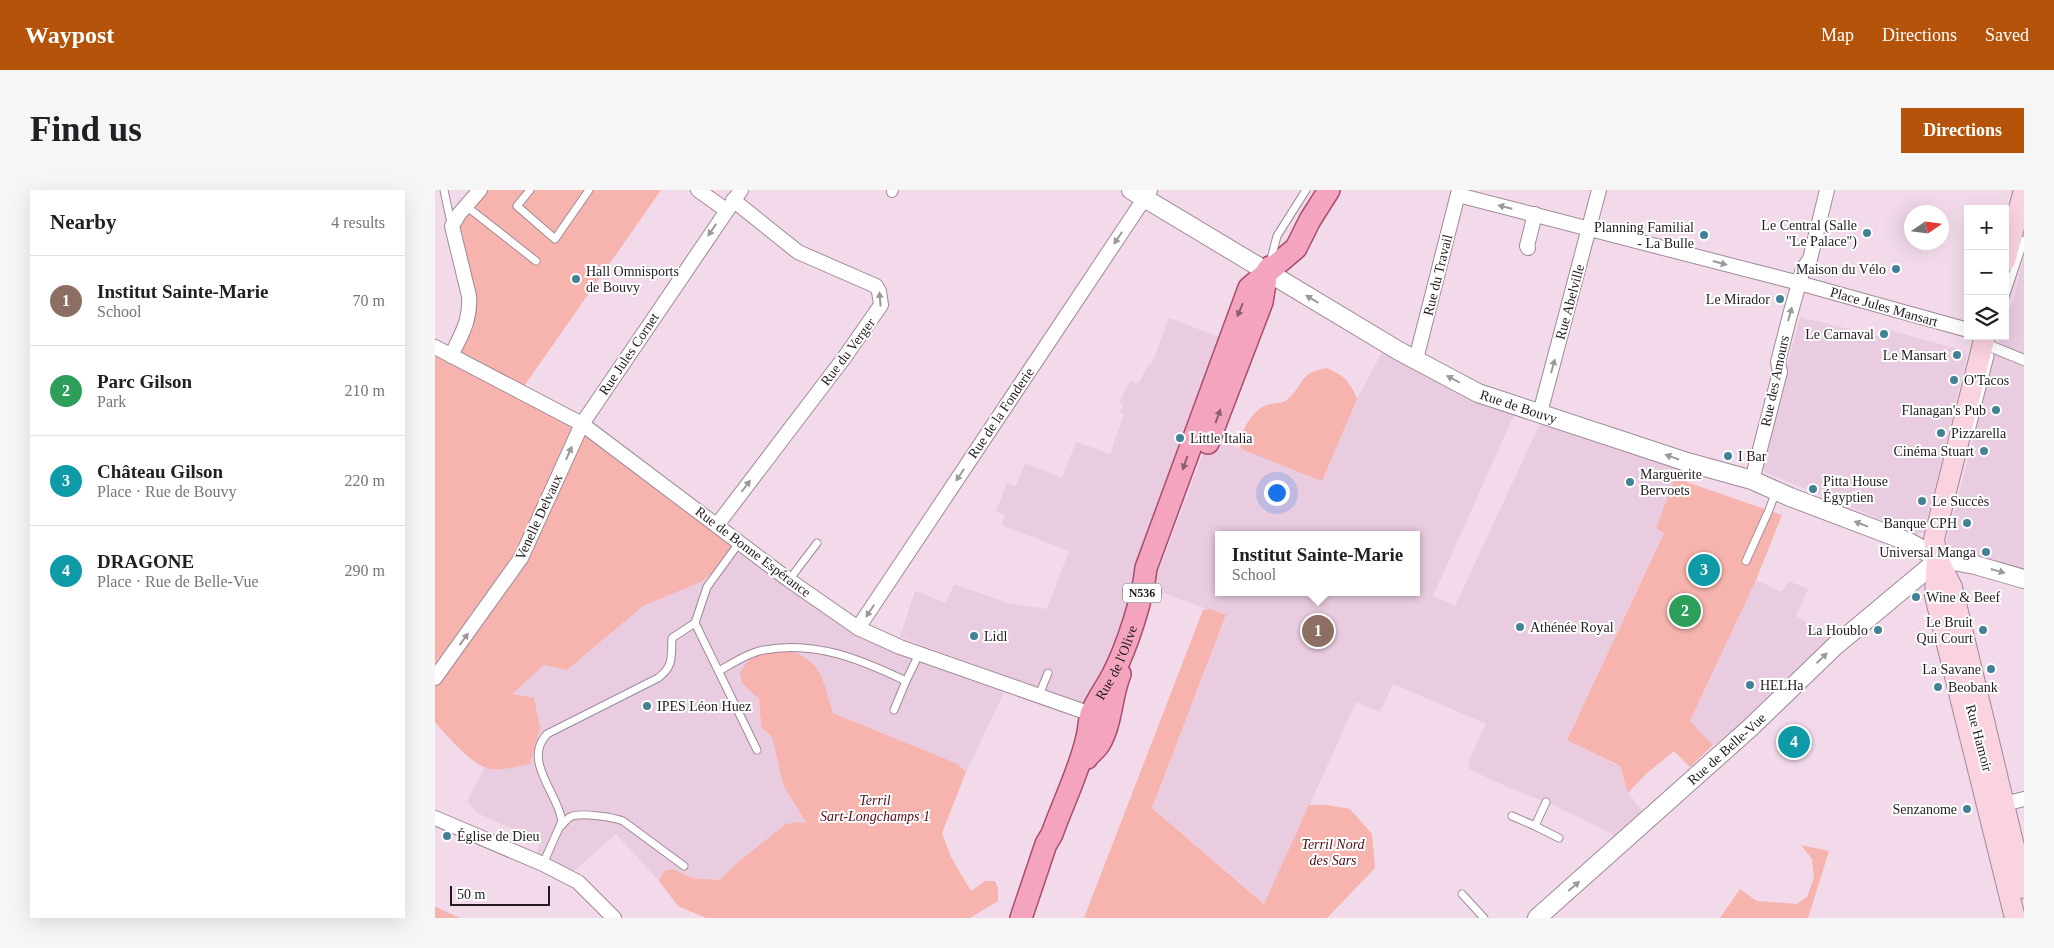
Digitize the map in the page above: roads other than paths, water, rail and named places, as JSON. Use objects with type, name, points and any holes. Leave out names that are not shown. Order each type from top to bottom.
[{"type":"main road","name":"Rue de l'Olive","points":[[1028,918],[1090,754],[1100,743],[1113,705],[1115,686],[1262,302],[1267,271],[1315,190]]},
{"type":"main road","name":"Rue de l'Olive","points":[[1021,918],[1045,844],[1052,834],[1082,754],[1088,736],[1091,714],[1098,697],[1114,671],[1144,588],[1146,568],[1249,288],[1296,248],[1310,220],[1329,190]]},
{"type":"main road","points":[[2008,250],[2024,191]]},
{"type":"main road","points":[[1937,555],[1934,539],[1936,529],[1986,340]]},
{"type":"main road","name":"Rue Hamoir","points":[[1937,555],[1953,587],[2004,804],[2020,904]]},
{"type":"main road","name":"Rue Hamoir","points":[[1937,555],[1935,596],[2020,904]]},
{"type":"street","points":[[451,356],[469,318],[470,307],[452,226],[465,206],[480,190]]},
{"type":"street","points":[[698,190],[733,200]]},
{"type":"street","name":"Rue Abelville","points":[[1541,413],[1599,190]]},
{"type":"street","name":"Rue des Amours","points":[[1752,480],[1780,372],[1778,362],[1803,269],[1810,259],[1827,190]]},
{"type":"street","name":"Place Jules Mansart","points":[[1459,192],[1535,214],[1799,283],[1964,333]]},
{"type":"street","name":"Rue du Travail","points":[[1416,359],[1459,192]]},
{"type":"street","name":"Rue de Bouvy","points":[[1142,193],[1267,271],[1416,359],[1478,393],[1687,462],[1752,480],[1909,542],[1937,555],[2024,579]]},
{"type":"street","name":"Rue de la Fonderie","points":[[858,628],[1142,193]]},
{"type":"street","name":"Rue Jules Cornet","points":[[582,424],[733,200]]},
{"type":"street","name":"Rue du Verger","points":[[717,525],[844,358],[881,306],[879,291],[876,286],[798,252],[733,200]]},
{"type":"street","points":[[1528,248],[1535,214]]},
{"type":"street","points":[[1986,340],[2024,360]]},
{"type":"street","name":"Rue de Bonne Espérance","points":[[435,347],[582,424],[789,580],[858,628],[919,654],[1091,714]]},
{"type":"street","name":"Venelle Delvaux","points":[[435,678],[521,558],[582,424]]},
{"type":"street","name":"Rue de Belle-Vue","points":[[1537,918],[1751,728],[1835,646],[1937,555]]},
{"type":"street","points":[[1090,754],[1099,728],[1098,723],[1091,714]]},
{"type":"street","points":[[2004,804],[2024,799]]},
{"type":"street","points":[[435,818],[543,864],[577,882],[615,918]]},
{"type":"lane","points":[[444,190],[452,226]]},
{"type":"lane","points":[[530,190],[517,206],[555,239],[589,190]]},
{"type":"lane","points":[[1267,271],[1277,236],[1306,190]]},
{"type":"lane","points":[[465,206],[536,261]]},
{"type":"lane","points":[[2006,295],[2024,240]]},
{"type":"lane","points":[[1969,442],[1986,340]]},
{"type":"lane","points":[[1746,561],[1776,490]]},
{"type":"lane","points":[[543,864],[561,826],[562,815],[540,768],[538,758],[541,741],[547,734],[663,674],[671,664],[673,638],[695,623],[707,587],[739,543]]},
{"type":"lane","points":[[789,580],[817,543]]},
{"type":"lane","points":[[1149,598],[1152,569],[1161,545],[1156,543]]},
{"type":"lane","points":[[1937,555],[1944,596]]},
{"type":"lane","points":[[695,623],[757,750]]},
{"type":"lane","points":[[719,671],[742,658],[765,650],[815,649],[864,661],[906,681]]},
{"type":"lane","points":[[894,710],[919,654]]},
{"type":"lane","name":"Rue Hamoir","points":[[1958,656],[1981,749]]},
{"type":"lane","points":[[1039,695],[1048,673]]},
{"type":"lane","name":"Rue Hamoir","points":[[1991,787],[2020,904]]},
{"type":"lane","points":[[1535,826],[1546,802]]},
{"type":"lane","points":[[561,826],[571,817],[577,815],[615,818],[623,821],[684,866]]},
{"type":"lane","points":[[1512,816],[1559,838]]},
{"type":"lane","points":[[1463,894],[1484,918]]},
{"type":"place","name":"Le Central (Salle \"Le Palace\")","points":[[1867,233]]},
{"type":"place","name":"Planning Familial - La Bulle","points":[[1704,235]]},
{"type":"place","name":"Maison du Vélo","points":[[1896,269]]},
{"type":"place","name":"Hall Omnisports de Bouvy","points":[[576,279]]},
{"type":"place","name":"Le Mirador","points":[[1780,299]]},
{"type":"place","name":"Le Carnaval","points":[[1884,334]]},
{"type":"place","name":"Le Mansart","points":[[1957,355]]},
{"type":"place","name":"O'Tacos","points":[[1954,380]]},
{"type":"place","name":"Flanagan's Pub","points":[[1996,410]]},
{"type":"place","name":"Pizzarella","points":[[1941,433]]},
{"type":"place","name":"Little Italia","points":[[1180,438]]},
{"type":"place","name":"Cinéma Stuart","points":[[1984,451]]},
{"type":"place","name":"I Bar","points":[[1728,456]]},
{"type":"place","name":"Marguerite Bervoets","points":[[1630,482]]},
{"type":"place","name":"Pitta House Égyptien","points":[[1813,489]]},
{"type":"place","name":"Le Succès","points":[[1922,501]]},
{"type":"place","name":"Banque CPH","points":[[1967,523]]},
{"type":"place","name":"Universal Manga","points":[[1986,552]]},
{"type":"place","name":"Château Gilson","points":[[1704,570]]},
{"type":"place","name":"Wine & Beef","points":[[1916,597]]},
{"type":"place","name":"Parc Gilson","points":[[1685,611]]},
{"type":"place","name":"Athénée Royal","points":[[1520,627]]},
{"type":"place","name":"La Houblo","points":[[1878,630]]},
{"type":"place","name":"Le Bruit Qui Court","points":[[1983,630]]},
{"type":"place","name":"Institut Sainte-Marie","points":[[1318,631]]},
{"type":"place","name":"Lidl","points":[[974,636]]},
{"type":"place","name":"La Savane","points":[[1991,669]]},
{"type":"place","name":"HELHa","points":[[1750,685]]},
{"type":"place","name":"Beobank","points":[[1938,687]]},
{"type":"place","name":"IPES Léon Huez","points":[[647,706]]},
{"type":"place","name":"DRAGONE","points":[[1794,742]]},
{"type":"place","name":"Senzanome","points":[[1967,809]]},
{"type":"place","name":"Église de Dieu","points":[[447,836]]},
{"type":"park label","name":"Terril Sart-Longchamps 1","points":[[875,808]]},
{"type":"park label","name":"Terril Nord des Sars","points":[[1333,852]]}]
